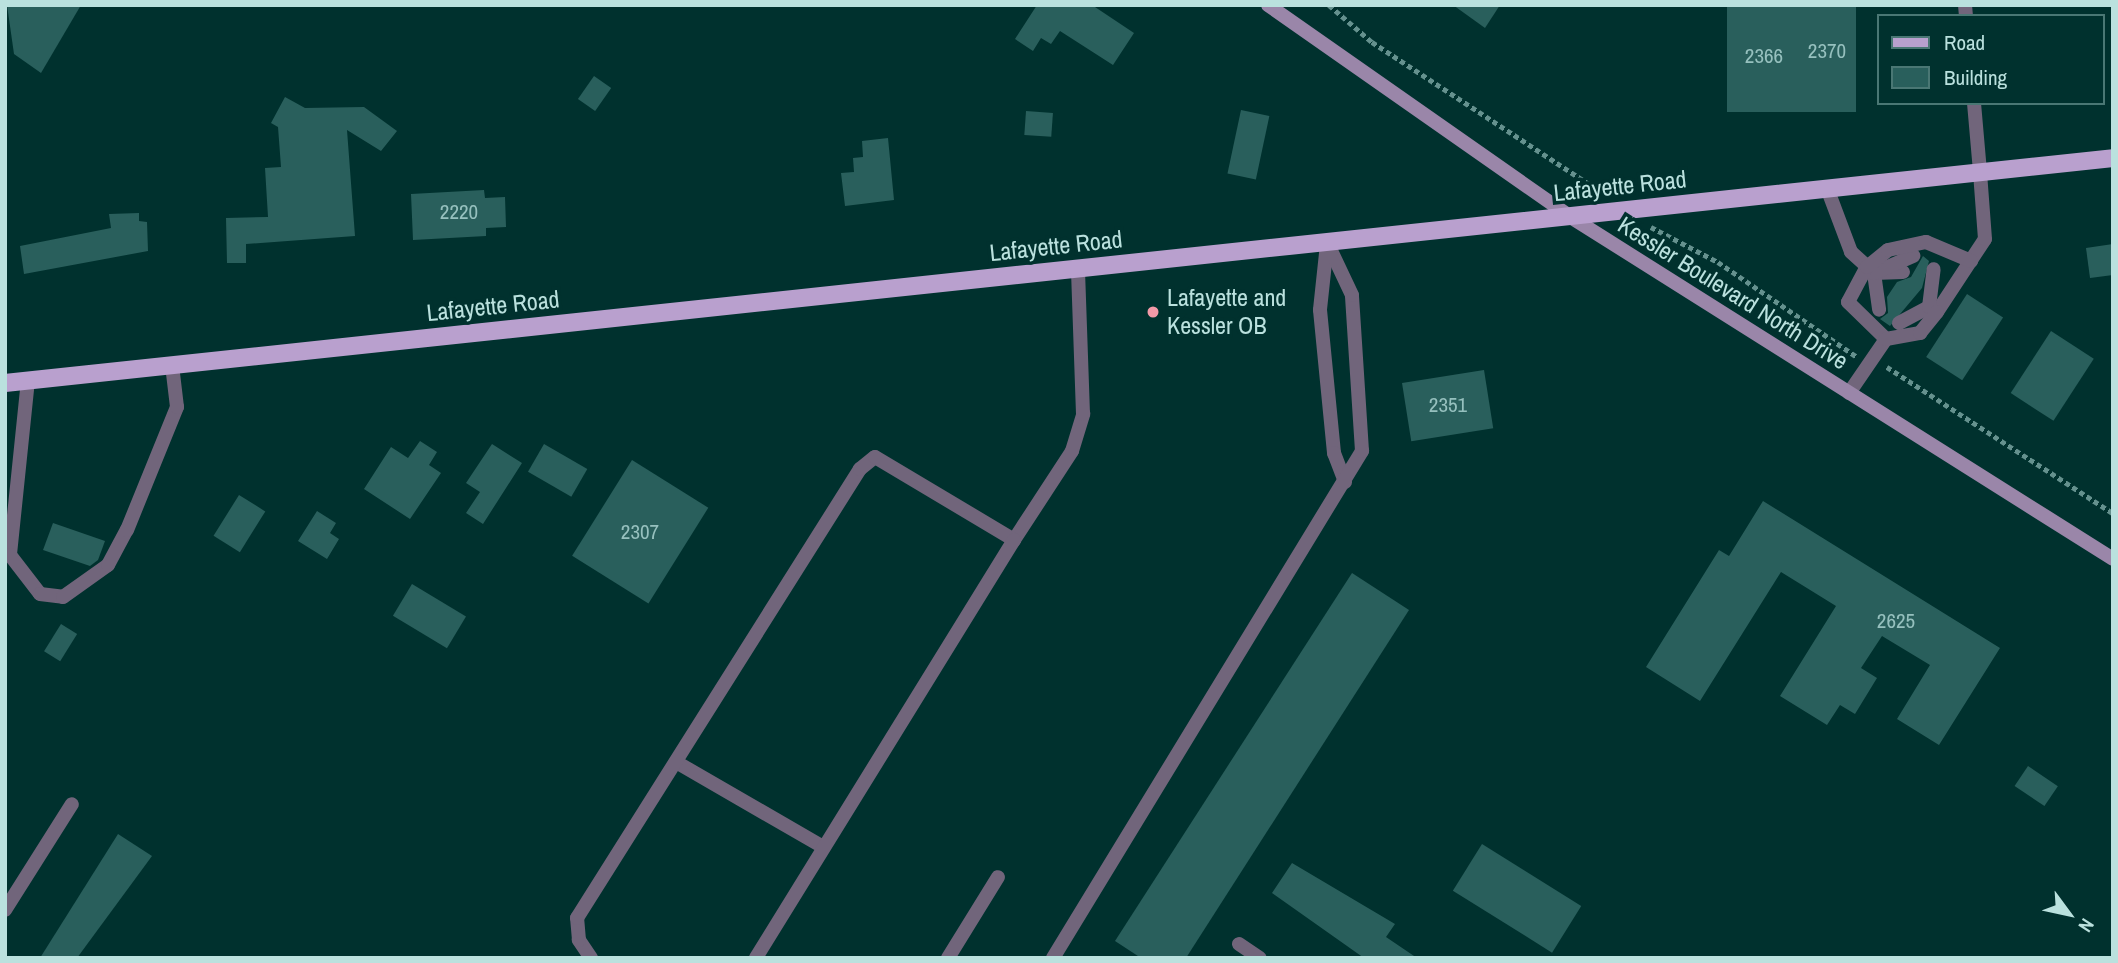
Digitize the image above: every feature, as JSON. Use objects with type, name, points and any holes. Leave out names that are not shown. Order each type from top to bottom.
[{"type":"main road","name":"Kessler Boulevard North Drive","points":[[1268,5],[1569,216],[2113,559]]},
{"type":"main road","name":"Lafayette Road","points":[[5,383],[2113,158]]},
{"type":"street","points":[[1849,393],[1886,338],[1920,333],[1933,309],[1985,239],[1974,105]]},
{"type":"street","points":[[1827,188],[1851,252],[1870,270],[1887,297]]},
{"type":"street","points":[[1327,242],[1320,310],[1334,453],[1345,482]]},
{"type":"street","points":[[1053,958],[1362,451],[1352,295],[1327,242]]},
{"type":"street","points":[[1886,338],[1848,302],[1888,250],[1926,242],[1971,261]]},
{"type":"street","points":[[1870,270],[1913,256]]},
{"type":"street","points":[[756,958],[1014,540],[1072,451],[1083,414],[1078,268]]},
{"type":"street","points":[[1933,309],[1934,269]]},
{"type":"street","points":[[1870,270],[1903,272]]},
{"type":"street","points":[[1870,270],[1879,310]]},
{"type":"street","points":[[1924,285],[1933,309]]},
{"type":"street","points":[[1908,310],[1933,309]]},
{"type":"street","points":[[1899,323],[1933,309]]},
{"type":"street","points":[[29,380],[10,555],[40,594],[62,597],[108,565],[127,530],[177,407],[172,365]]},
{"type":"street","points":[[591,958],[579,940],[577,918],[860,469],[875,457],[1014,540]]},
{"type":"street","points":[[676,762],[823,847]]},
{"type":"street","points":[[5,910],[72,804]]},
{"type":"street","points":[[948,958],[998,877]]},
{"type":"street","points":[[1239,944],[1260,958]]},
{"type":"path","points":[[1329,5],[1372,42],[1626,210],[1869,361],[1893,370],[2113,513]]},
{"type":"building","points":[[7,5],[81,5],[41,73],[14,54]]},
{"type":"building","points":[[1037,5],[1092,5],[1134,33],[1113,65],[1060,31],[1051,44],[1041,38],[1033,51],[1015,39]]},
{"type":"building","points":[[1453,5],[1500,5],[1485,28]]},
{"type":"building","points":[[1727,5],[1856,5],[1856,112],[1727,112]]},
{"type":"building","points":[[594,76],[611,88],[595,111],[578,99]]},
{"type":"building","points":[[285,97],[305,108],[364,107],[397,131],[381,151],[347,130],[355,236],[246,244],[246,263],[227,263],[226,218],[268,217],[265,168],[281,167],[278,127],[271,123]]},
{"type":"building","points":[[1241,110],[1269,116],[1256,180],[1227,174]]},
{"type":"building","points":[[1026,111],[1053,113],[1051,137],[1024,135]]},
{"type":"building","points":[[888,138],[894,200],[845,206],[841,173],[854,172],[853,158],[863,157],[862,141]]},
{"type":"building","points":[[484,190],[485,198],[505,197],[506,227],[486,228],[486,236],[413,240],[411,194]]},
{"type":"building","points":[[139,213],[139,221],[147,222],[148,251],[24,274],[20,246],[111,228],[109,214]]},
{"type":"building","points":[[2113,244],[2113,275],[2090,278],[2086,248]]},
{"type":"building","points":[[1923,256],[1929,261],[1922,288],[1890,326],[1880,319],[1888,313],[1887,297],[1897,282],[1911,277]]},
{"type":"building","points":[[1967,294],[2003,317],[1962,380],[1926,357]]},
{"type":"building","points":[[2051,331],[2094,359],[2053,421],[2011,393]]},
{"type":"building","points":[[1484,370],[1493,428],[1411,441],[1402,383]]},
{"type":"building","points":[[420,441],[437,452],[429,465],[441,473],[410,519],[364,489],[391,447],[408,458]]},
{"type":"building","points":[[492,444],[522,463],[483,524],[466,513],[480,492],[466,483]]},
{"type":"building","points":[[544,444],[587,469],[571,497],[528,472]]},
{"type":"building","points":[[632,460],[708,508],[648,604],[572,556]]},
{"type":"building","points":[[239,495],[265,511],[240,552],[214,536]]},
{"type":"building","points":[[1763,501],[2000,648],[1939,745],[1897,719],[1930,665],[1882,636],[1861,668],[1877,678],[1855,714],[1840,705],[1827,725],[1780,696],[1836,606],[1781,572],[1700,701],[1646,667],[1719,550],[1729,556]]},
{"type":"building","points":[[317,511],[336,523],[330,533],[339,539],[327,559],[298,541]]},
{"type":"building","points":[[53,523],[105,541],[98,560],[90,566],[43,550]]},
{"type":"building","points":[[1352,573],[1409,610],[1186,958],[1141,958],[1115,941]]},
{"type":"building","points":[[412,584],[466,616],[447,648],[393,616]]},
{"type":"building","points":[[61,624],[77,634],[60,661],[44,651]]},
{"type":"building","points":[[2028,766],[2058,786],[2044,806],[2015,786]]},
{"type":"building","points":[[118,834],[152,856],[77,958],[40,958]]},
{"type":"building","points":[[1482,844],[1581,906],[1552,953],[1453,891]]},
{"type":"building","points":[[1292,863],[1395,924],[1386,937],[1417,958],[1364,958],[1272,893]]},
{"type":"place","name":"Lafayette and Kessler OB","points":[[1153,312]]}]
